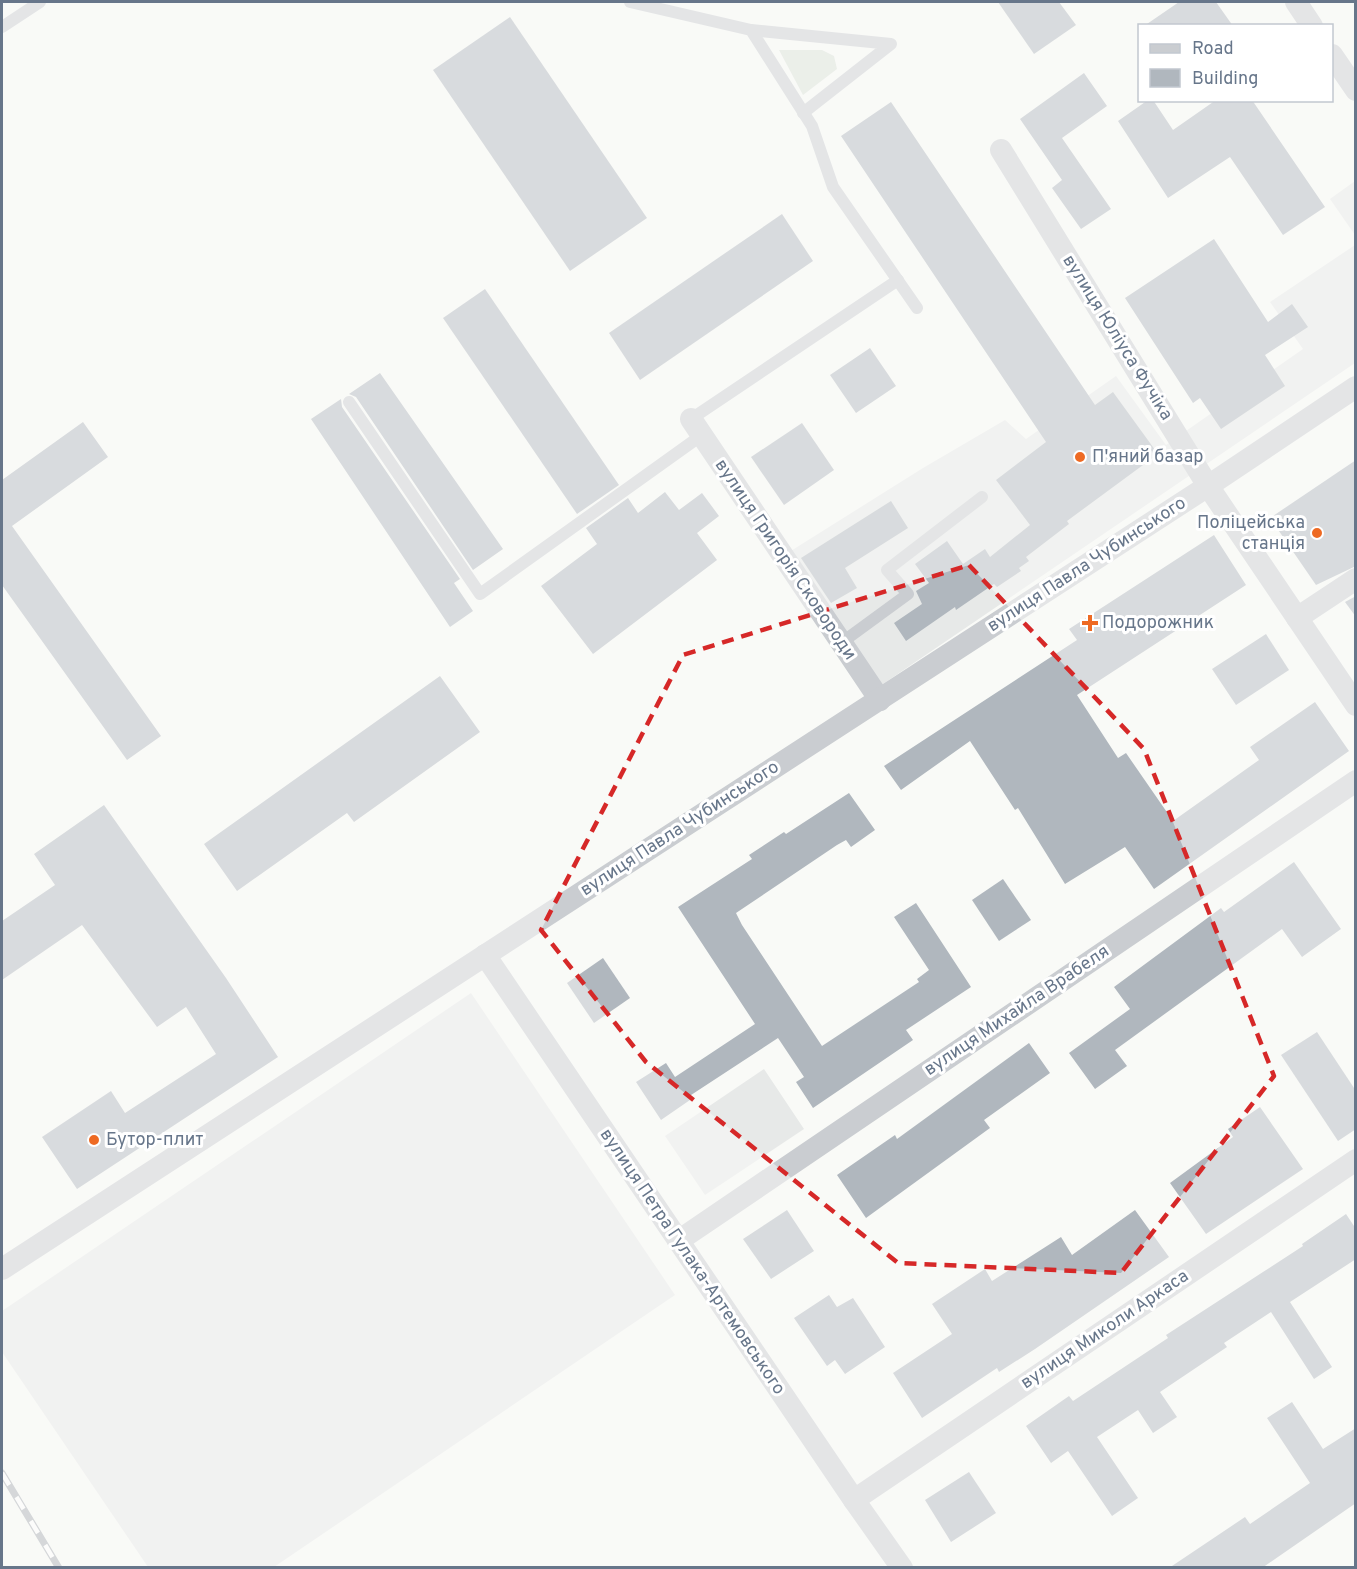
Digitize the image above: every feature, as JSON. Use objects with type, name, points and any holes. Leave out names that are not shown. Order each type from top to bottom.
[{"type":"street","points":[[1296,2],[1311,24]]},
{"type":"street","points":[[1333,56],[1356,90]]},
{"type":"street","name":"вулиця Юліуса Фучіка","points":[[1001,150],[1208,486],[1356,705]]},
{"type":"street","name":"вулиця Павла Чубинського","points":[[2,1269],[880,700],[1356,387]]},
{"type":"street","name":"вулиця Григорія Сковороди","points":[[697,427],[880,700]]},
{"type":"street","points":[[1297,618],[1356,579]]},
{"type":"street","name":"вулиця Михайла Врабеля","points":[[678,1241],[1356,781]]},
{"type":"street","name":"вулиця Петра Гулака-Артемовського","points":[[485,955],[902,1568]]},
{"type":"street","name":"вулиця Миколи Аркаса","points":[[854,1500],[1356,1160]]},
{"type":"lane","points":[[2,27],[40,2]]},
{"type":"lane","points":[[630,2],[751,30],[891,44],[803,113]]},
{"type":"lane","points":[[751,30],[812,126],[833,187],[917,308]]},
{"type":"lane","points":[[349,402],[480,594],[697,427],[898,280]]},
{"type":"lane","points":[[841,643],[908,594],[887,570],[982,497]]},
{"type":"highlighted area","points":[[969,565],[1144,749],[1274,1076],[1121,1273],[898,1263],[646,1062],[541,930],[683,655]]},
{"type":"shaded area","points":[[779,50],[822,50],[834,56],[837,69],[803,95]]},
{"type":"shaded area","points":[[1355,181],[1355,235],[1330,199]]},
{"type":"shaded area","name":"П'яний базар","points":[[1355,245],[1355,363],[880,686],[786,554],[923,468],[1005,420],[1026,439],[1116,376],[1166,445],[1303,349],[1270,302]]},
{"type":"shaded area","points":[[471,993],[675,1295],[274,1567],[148,1567],[2,1352],[2,1311]]},
{"type":"shaded area","points":[[764,1069],[804,1129],[705,1195],[665,1136]]},
{"type":"building","points":[[998,2],[1059,2],[1076,25],[1034,54]]},
{"type":"building","points":[[1179,2],[1216,2],[1232,24],[1147,24]]},
{"type":"building","points":[[510,17],[647,218],[570,271],[433,70]]},
{"type":"building","points":[[1084,73],[1107,106],[1062,138],[1111,209],[1081,229],[1052,188],[1062,180],[1020,119]]},
{"type":"building","points":[[891,102],[1095,405],[1113,392],[1158,454],[1067,521],[1069,524],[1026,557],[1029,561],[1019,568],[1021,571],[997,587],[994,584],[956,610],[955,607],[906,641],[894,623],[922,604],[916,591],[929,583],[915,564],[947,541],[963,564],[985,549],[990,557],[1030,525],[996,480],[1046,442],[841,136]]},
{"type":"building","points":[[1145,102],[1154,102],[1173,130],[1213,102],[1253,102],[1325,207],[1283,235],[1230,157],[1168,198],[1118,121]]},
{"type":"building","points":[[782,214],[813,261],[640,380],[609,333]]},
{"type":"building","points":[[1214,239],[1268,322],[1292,304],[1308,327],[1265,355],[1285,386],[1221,429],[1200,398],[1193,403],[1125,298]]},
{"type":"building","points":[[485,289],[619,485],[577,514],[443,318]]},
{"type":"building","points":[[870,348],[896,386],[856,413],[830,375]]},
{"type":"building","points":[[380,373],[503,549],[473,570],[356,397],[349,394]]},
{"type":"building","points":[[341,399],[342,407],[460,579],[454,583],[473,611],[450,627],[311,419]]},
{"type":"building","points":[[83,422],[108,457],[12,526],[161,736],[127,760],[2,585],[2,480]]},
{"type":"building","points":[[802,423],[834,470],[784,505],[751,457]]},
{"type":"building","points":[[1356,460],[1356,566],[1316,585],[1270,518]]},
{"type":"building","points":[[665,492],[679,510],[702,493],[719,516],[697,533],[717,560],[593,654],[541,586],[597,544],[586,528],[628,498],[638,513]]},
{"type":"building","points":[[891,501],[908,528],[845,568],[857,588],[831,603],[801,558]]},
{"type":"building","points":[[1214,535],[1246,585],[1077,695],[1118,758],[1126,753],[1173,821],[1259,760],[1250,747],[1315,702],[1349,751],[1154,889],[1125,847],[1065,884],[1018,808],[1015,810],[970,741],[901,790],[884,766],[1077,640],[1069,629]]},
{"type":"building","points":[[1356,596],[1356,617],[1345,602]]},
{"type":"building","points":[[1266,634],[1289,670],[1236,705],[1212,669]]},
{"type":"building","points":[[440,676],[480,732],[354,822],[347,813],[237,891],[204,844]]},
{"type":"building","points":[[849,793],[875,830],[851,847],[846,840],[837,845],[736,913],[742,925],[822,1046],[919,982],[917,979],[929,970],[894,917],[916,903],[971,987],[906,1030],[913,1040],[813,1108],[796,1082],[804,1077],[778,1038],[688,1097],[690,1100],[661,1120],[636,1082],[666,1063],[675,1077],[755,1024],[678,907],[752,859],[749,855]]},
{"type":"building","points":[[104,805],[226,978],[278,1057],[77,1189],[42,1137],[111,1091],[125,1113],[216,1054],[186,1007],[157,1027],[82,925],[2,980],[2,921],[55,885],[34,854]]},
{"type":"building","points":[[1294,862],[1341,929],[1302,957],[1282,929],[1115,1050],[1127,1066],[1095,1089],[1069,1053],[1130,1009],[1114,987],[1221,908],[1224,912]]},
{"type":"building","points":[[1003,879],[1031,920],[999,941],[972,900]]},
{"type":"building","points":[[603,958],[630,998],[594,1023],[567,983]]},
{"type":"building","points":[[1317,1032],[1356,1091],[1356,1129],[1338,1141],[1281,1055]]},
{"type":"building","points":[[1029,1043],[1050,1073],[984,1120],[990,1128],[866,1218],[837,1175],[895,1135],[897,1139]]},
{"type":"building","points":[[1260,1107],[1303,1169],[1206,1234],[1170,1183],[1233,1137],[1228,1129]]},
{"type":"building","points":[[787,1210],[814,1251],[771,1279],[743,1239]]},
{"type":"building","points":[[1135,1210],[1169,1257],[1035,1349],[999,1372],[997,1368],[922,1418],[893,1373],[952,1334],[932,1304],[985,1269],[992,1281],[1061,1237],[1072,1255]]},
{"type":"building","points":[[1346,1214],[1356,1229],[1356,1259],[1290,1302],[1332,1367],[1314,1379],[1271,1312],[1224,1343],[1227,1347],[1160,1392],[1177,1417],[1153,1433],[1138,1410],[1097,1437],[1138,1498],[1112,1516],[1068,1451],[1051,1463],[1026,1426],[1069,1396],[1073,1401],[1168,1338],[1166,1335],[1303,1246],[1302,1244]]},
{"type":"building","points":[[829,1295],[837,1307],[853,1298],[885,1347],[845,1374],[835,1360],[827,1366],[794,1318]]},
{"type":"building","points":[[1292,1402],[1323,1449],[1356,1428],[1356,1503],[1262,1568],[1169,1568],[1245,1517],[1250,1524],[1310,1483],[1267,1418]]},
{"type":"building","points":[[969,1472],[996,1513],[951,1542],[925,1500]]},
{"type":"railway","points":[[2,1473],[59,1568]]},
{"type":"place","name":"П'яний базар","points":[[1080,457]]},
{"type":"place","name":"Поліцейська станція","points":[[1317,533]]},
{"type":"place","name":"Подорожник","points":[[1090,623]]},
{"type":"place","name":"Бутор-плит","points":[[94,1140]]}]
